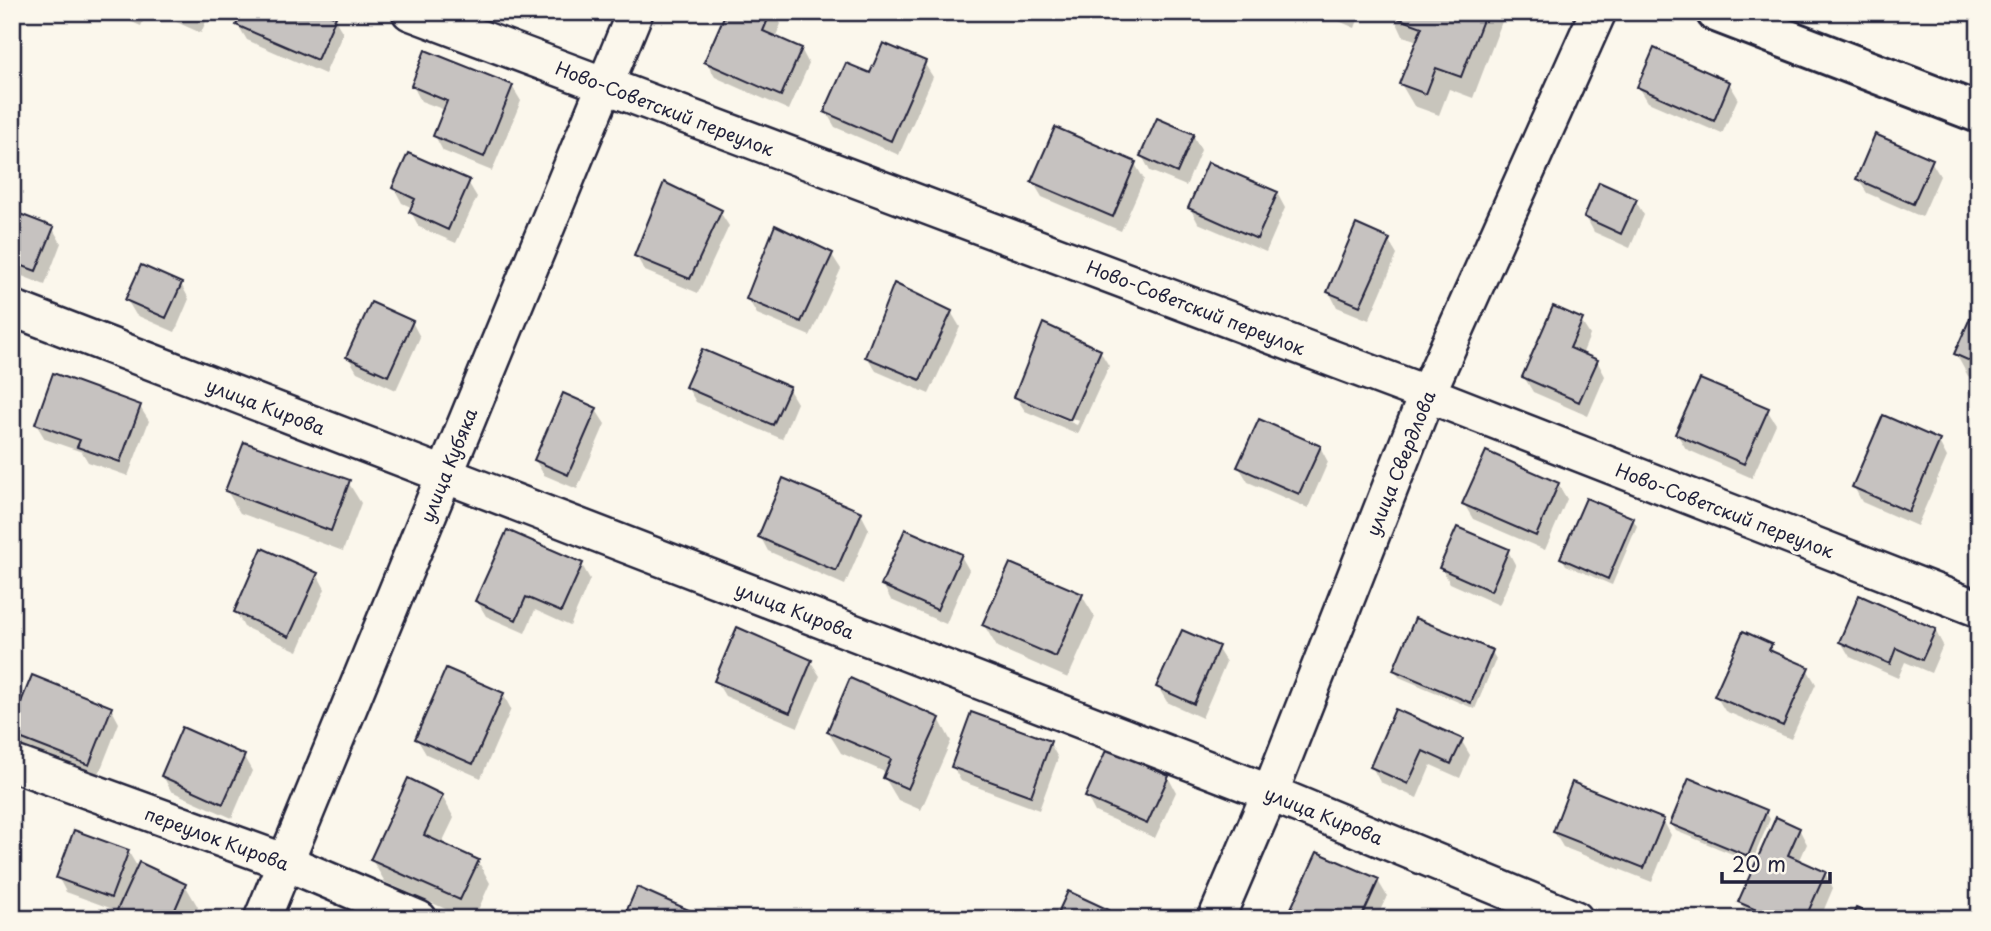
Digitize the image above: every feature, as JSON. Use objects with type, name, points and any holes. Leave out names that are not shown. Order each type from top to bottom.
[{"type":"main road","points":[[1716,12],[1979,113]]},
{"type":"street","name":"Ново-Советский переулок","points":[[410,12],[1427,394],[1979,609]]},
{"type":"street","name":"улица Кубяка","points":[[262,919],[635,12]]},
{"type":"street","name":"улица Свердлова","points":[[1216,919],[1270,793],[1427,394],[1598,12]]},
{"type":"street","name":"улица Кирова","points":[[12,308],[1270,793],[1575,919]]},
{"type":"street","name":"переулок Кирова","points":[[12,763],[285,862],[419,919]]},
{"type":"building","points":[[242,12],[325,12],[336,17],[317,60],[236,25]]},
{"type":"building","points":[[726,12],[771,12],[763,31],[802,48],[781,96],[704,62]]},
{"type":"building","points":[[1390,12],[1486,12],[1461,77],[1436,68],[1426,94],[1399,84],[1422,27],[1389,15]]},
{"type":"building","points":[[883,43],[926,61],[891,141],[824,112],[846,63],[870,73]]},
{"type":"building","points":[[1654,48],[1730,82],[1714,121],[1637,87]]},
{"type":"building","points":[[425,50],[513,85],[484,157],[433,136],[447,101],[411,86]]},
{"type":"building","points":[[1157,118],[1194,134],[1177,173],[1140,156]]},
{"type":"building","points":[[1055,127],[1136,162],[1113,217],[1031,182]]},
{"type":"building","points":[[1875,134],[1933,159],[1913,204],[1856,179]]},
{"type":"building","points":[[408,153],[470,180],[448,230],[409,212],[415,199],[392,188]]},
{"type":"building","points":[[1208,162],[1278,192],[1257,239],[1188,208]]},
{"type":"building","points":[[664,182],[722,210],[690,279],[634,256]]},
{"type":"building","points":[[1599,182],[1637,199],[1621,234],[1584,217]]},
{"type":"building","points":[[12,211],[54,227],[36,271],[12,262]]},
{"type":"building","points":[[1356,224],[1390,239],[1360,306],[1327,292]]},
{"type":"building","points":[[775,225],[833,253],[801,322],[746,299]]},
{"type":"building","points":[[141,265],[182,283],[166,318],[125,300]]},
{"type":"building","points":[[894,283],[952,311],[920,380],[865,357]]},
{"type":"building","points":[[1979,298],[1979,365],[1954,354]]},
{"type":"building","points":[[371,302],[413,321],[388,376],[346,357]]},
{"type":"building","points":[[1553,306],[1583,319],[1570,348],[1598,360],[1579,402],[1522,377]]},
{"type":"building","points":[[1043,323],[1101,350],[1070,420],[1014,397]]},
{"type":"building","points":[[702,349],[790,387],[773,425],[685,387]]},
{"type":"building","points":[[53,373],[141,405],[120,462],[77,447],[80,440],[35,424]]},
{"type":"building","points":[[1700,379],[1769,408],[1744,464],[1675,434]]},
{"type":"building","points":[[563,393],[597,408],[568,475],[534,460]]},
{"type":"building","points":[[1883,415],[1940,440],[1909,512],[1852,487]]},
{"type":"building","points":[[1259,419],[1321,446],[1299,494],[1237,467]]},
{"type":"building","points":[[244,442],[350,480],[331,531],[225,491]]},
{"type":"building","points":[[1486,451],[1559,483],[1536,536],[1462,504]]},
{"type":"building","points":[[783,478],[862,512],[836,571],[758,537]]},
{"type":"building","points":[[1586,498],[1634,518],[1608,579],[1560,558]]},
{"type":"building","points":[[1457,527],[1509,549],[1491,591],[1439,568]]},
{"type":"building","points":[[905,529],[962,554],[937,610],[881,585]]},
{"type":"building","points":[[507,530],[583,563],[561,612],[526,597],[516,620],[475,601]]},
{"type":"building","points":[[262,548],[318,573],[289,637],[234,612]]},
{"type":"building","points":[[1010,563],[1083,594],[1056,657],[982,625]]},
{"type":"building","points":[[1859,595],[1936,629],[1922,660],[1896,648],[1890,664],[1839,642]]},
{"type":"building","points":[[1415,618],[1493,650],[1471,703],[1393,670]]},
{"type":"building","points":[[737,627],[812,660],[790,713],[714,681]]},
{"type":"building","points":[[1182,630],[1219,646],[1194,704],[1156,687]]},
{"type":"building","points":[[1743,631],[1772,644],[1769,650],[1809,667],[1783,726],[1714,696]]},
{"type":"building","points":[[446,668],[504,693],[473,764],[415,739]]},
{"type":"building","points":[[32,675],[112,707],[89,765],[12,735],[12,724]]},
{"type":"building","points":[[850,678],[940,718],[908,789],[883,778],[891,759],[827,732]]},
{"type":"building","points":[[1395,709],[1463,739],[1451,764],[1423,751],[1408,784],[1370,767]]},
{"type":"building","points":[[971,712],[1051,741],[1031,796],[951,767]]},
{"type":"building","points":[[182,727],[245,755],[223,804],[161,776]]},
{"type":"building","points":[[1107,748],[1169,776],[1147,824],[1085,797]]},
{"type":"building","points":[[408,778],[443,795],[424,835],[479,860],[460,900],[370,860]]},
{"type":"building","points":[[1689,778],[1767,810],[1748,856],[1670,824]]},
{"type":"building","points":[[1572,782],[1664,819],[1644,868],[1553,832]]},
{"type":"building","points":[[1776,817],[1800,828],[1788,855],[1826,872],[1805,919],[1777,919],[1738,902]]},
{"type":"building","points":[[74,830],[129,850],[111,898],[56,878]]},
{"type":"building","points":[[1317,852],[1379,879],[1361,919],[1286,919]]},
{"type":"building","points":[[139,862],[186,884],[171,919],[113,919]]},
{"type":"building","points":[[637,887],[700,915],[698,919],[623,919]]},
{"type":"building","points":[[1068,891],[1109,910],[1105,919],[1055,919]]},
{"type":"building","points":[[1856,908],[1880,919],[1851,919]]}]
